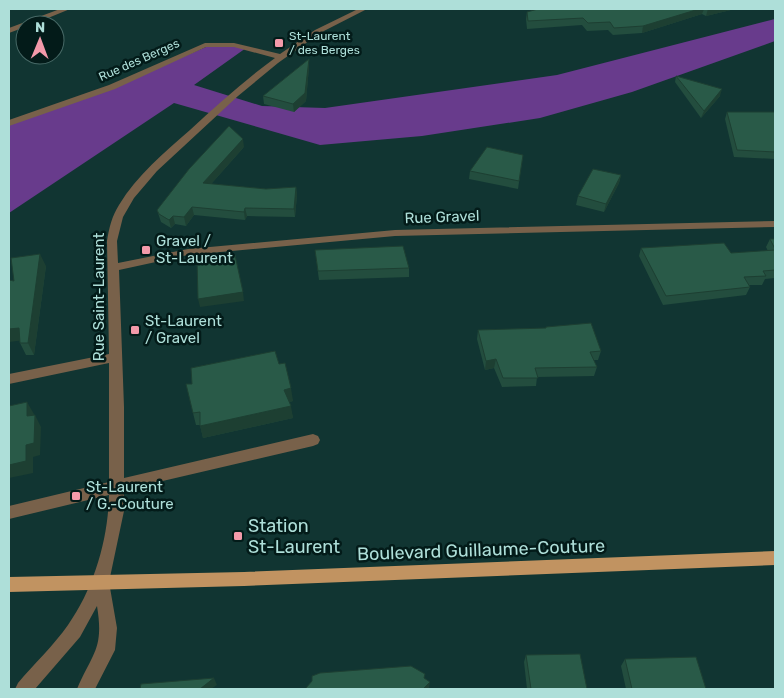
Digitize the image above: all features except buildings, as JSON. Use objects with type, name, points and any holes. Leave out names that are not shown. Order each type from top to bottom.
[{"type":"main road","name":"Boulevard Guillaume-Couture","points":[[9,585],[244,579],[775,558]]},
{"type":"street","points":[[9,31],[66,9]]},
{"type":"street","name":"Rue Saint-Laurent","points":[[101,582],[116,511],[117,487],[112,268],[114,228],[130,196],[144,178],[183,140],[282,57],[327,26],[363,9]]},
{"type":"street","name":"Rue des Berges","points":[[9,123],[112,87],[198,47],[213,44],[234,45],[282,57]]},
{"type":"street","name":"Rue Gravel","points":[[112,268],[188,252],[376,235],[775,224]]},
{"type":"street","points":[[9,379],[115,357]]},
{"type":"street","points":[[9,512],[117,487],[165,473],[313,440]]},
{"type":"street","points":[[24,689],[74,631],[101,582]]},
{"type":"street","points":[[86,689],[106,650],[109,628],[101,582]]},
{"type":"shaded area","points":[[775,19],[775,41],[632,92],[540,118],[422,136],[320,145],[174,103],[9,213],[9,123],[112,87],[213,44],[246,48],[194,85],[262,106],[325,108],[557,75]]},
{"type":"place","name":"St-Laurent / des Berges","points":[[279,43]]},
{"type":"place","name":"Gravel / St-Laurent","points":[[146,250]]},
{"type":"place","name":"St-Laurent / Gravel","points":[[135,330]]},
{"type":"place","name":"St-Laurent / G.-Couture","points":[[76,496]]},
{"type":"place","name":"Station St-Laurent","points":[[238,536]]}]
